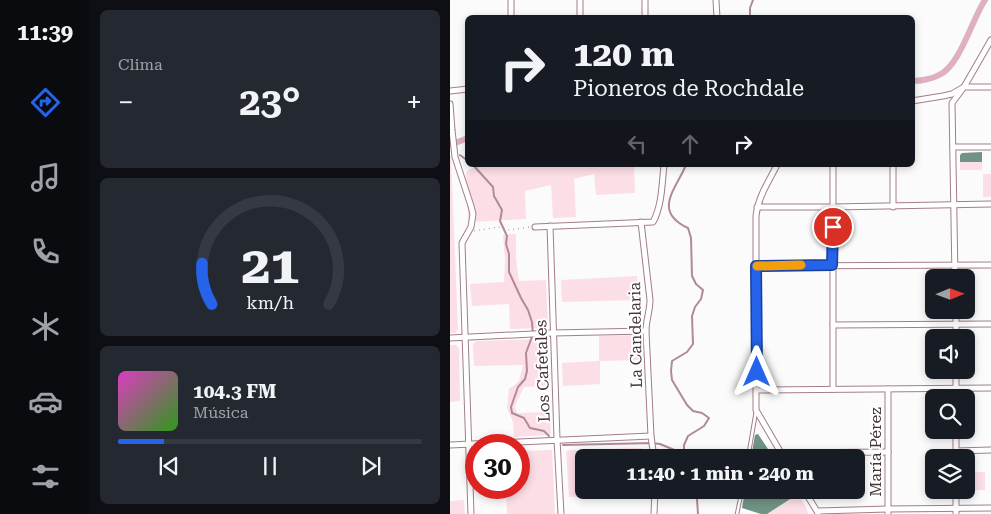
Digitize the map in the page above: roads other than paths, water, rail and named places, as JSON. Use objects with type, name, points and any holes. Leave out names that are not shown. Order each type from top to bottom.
[{"type":"street","points":[[511,0],[511,15]]},
{"type":"street","points":[[580,0],[580,15]]},
{"type":"street","points":[[645,0],[645,15]]},
{"type":"street","points":[[716,0],[717,15]]},
{"type":"street","points":[[955,269],[952,103],[991,40]]},
{"type":"street","points":[[915,101],[952,94],[964,86],[991,86]]},
{"type":"street","points":[[450,91],[465,89]]},
{"type":"street","points":[[943,96],[952,103]]},
{"type":"street","points":[[450,104],[455,157],[473,214],[471,227],[462,243],[469,434]]},
{"type":"street","points":[[952,147],[991,147]]},
{"type":"street","points":[[535,227],[653,222],[660,202],[664,167]]},
{"type":"street","points":[[776,167],[757,207],[756,216],[756,410],[779,449]]},
{"type":"street","points":[[833,167],[833,389]]},
{"type":"street","points":[[893,167],[894,207]]},
{"type":"street","points":[[757,207],[894,207],[991,204]]},
{"type":"street","name":"La Candelaria","points":[[641,222],[650,300],[646,331],[653,449]]},
{"type":"street","name":"Los Cafetales","points":[[550,226],[561,514]]},
{"type":"street","points":[[756,266],[991,265]]},
{"type":"street","points":[[956,319],[956,329]]},
{"type":"street","points":[[833,325],[991,324]]},
{"type":"street","points":[[450,338],[646,331]]},
{"type":"street","points":[[956,379],[956,388]]},
{"type":"street","points":[[757,390],[991,388]]},
{"type":"street","name":"María Pérez","points":[[888,389],[888,511]]},
{"type":"street","points":[[530,441],[651,436]]},
{"type":"street","points":[[450,445],[465,444]]},
{"type":"street","points":[[975,450],[991,450]]},
{"type":"street","points":[[865,453],[888,452]]},
{"type":"street","points":[[471,499],[471,514]]},
{"type":"street","points":[[654,514],[655,499]]},
{"type":"street","points":[[809,499],[818,513],[956,511],[991,508]]},
{"type":"lane","points":[[750,449],[756,410]]},
{"type":"lane","points":[[737,514],[740,499]]},
{"type":"waterway","points":[[750,15],[753,0]]},
{"type":"waterway","points":[[915,81],[933,78],[946,70],[953,62],[985,0]]},
{"type":"waterway","points":[[450,145],[465,139]]},
{"type":"waterway","points":[[460,155],[465,159]]},
{"type":"waterway","points":[[475,167],[493,187],[494,196],[502,210],[500,221],[507,236],[509,272],[532,322],[533,334],[526,353],[527,371],[525,379],[518,387],[511,407],[512,413],[524,418],[530,428],[544,431],[549,436]]},
{"type":"waterway","points":[[684,449],[688,436],[704,426],[709,418],[702,413],[693,411],[687,405],[672,380],[671,371],[672,361],[687,352],[693,344],[692,316],[695,307],[701,299],[703,290],[696,284],[692,276],[691,238],[688,228],[677,221],[671,214],[669,207],[673,191],[685,167]]},
{"type":"waterway","points":[[563,445],[653,443],[672,449]]},
{"type":"waterway","points":[[697,499],[698,514]]}]
